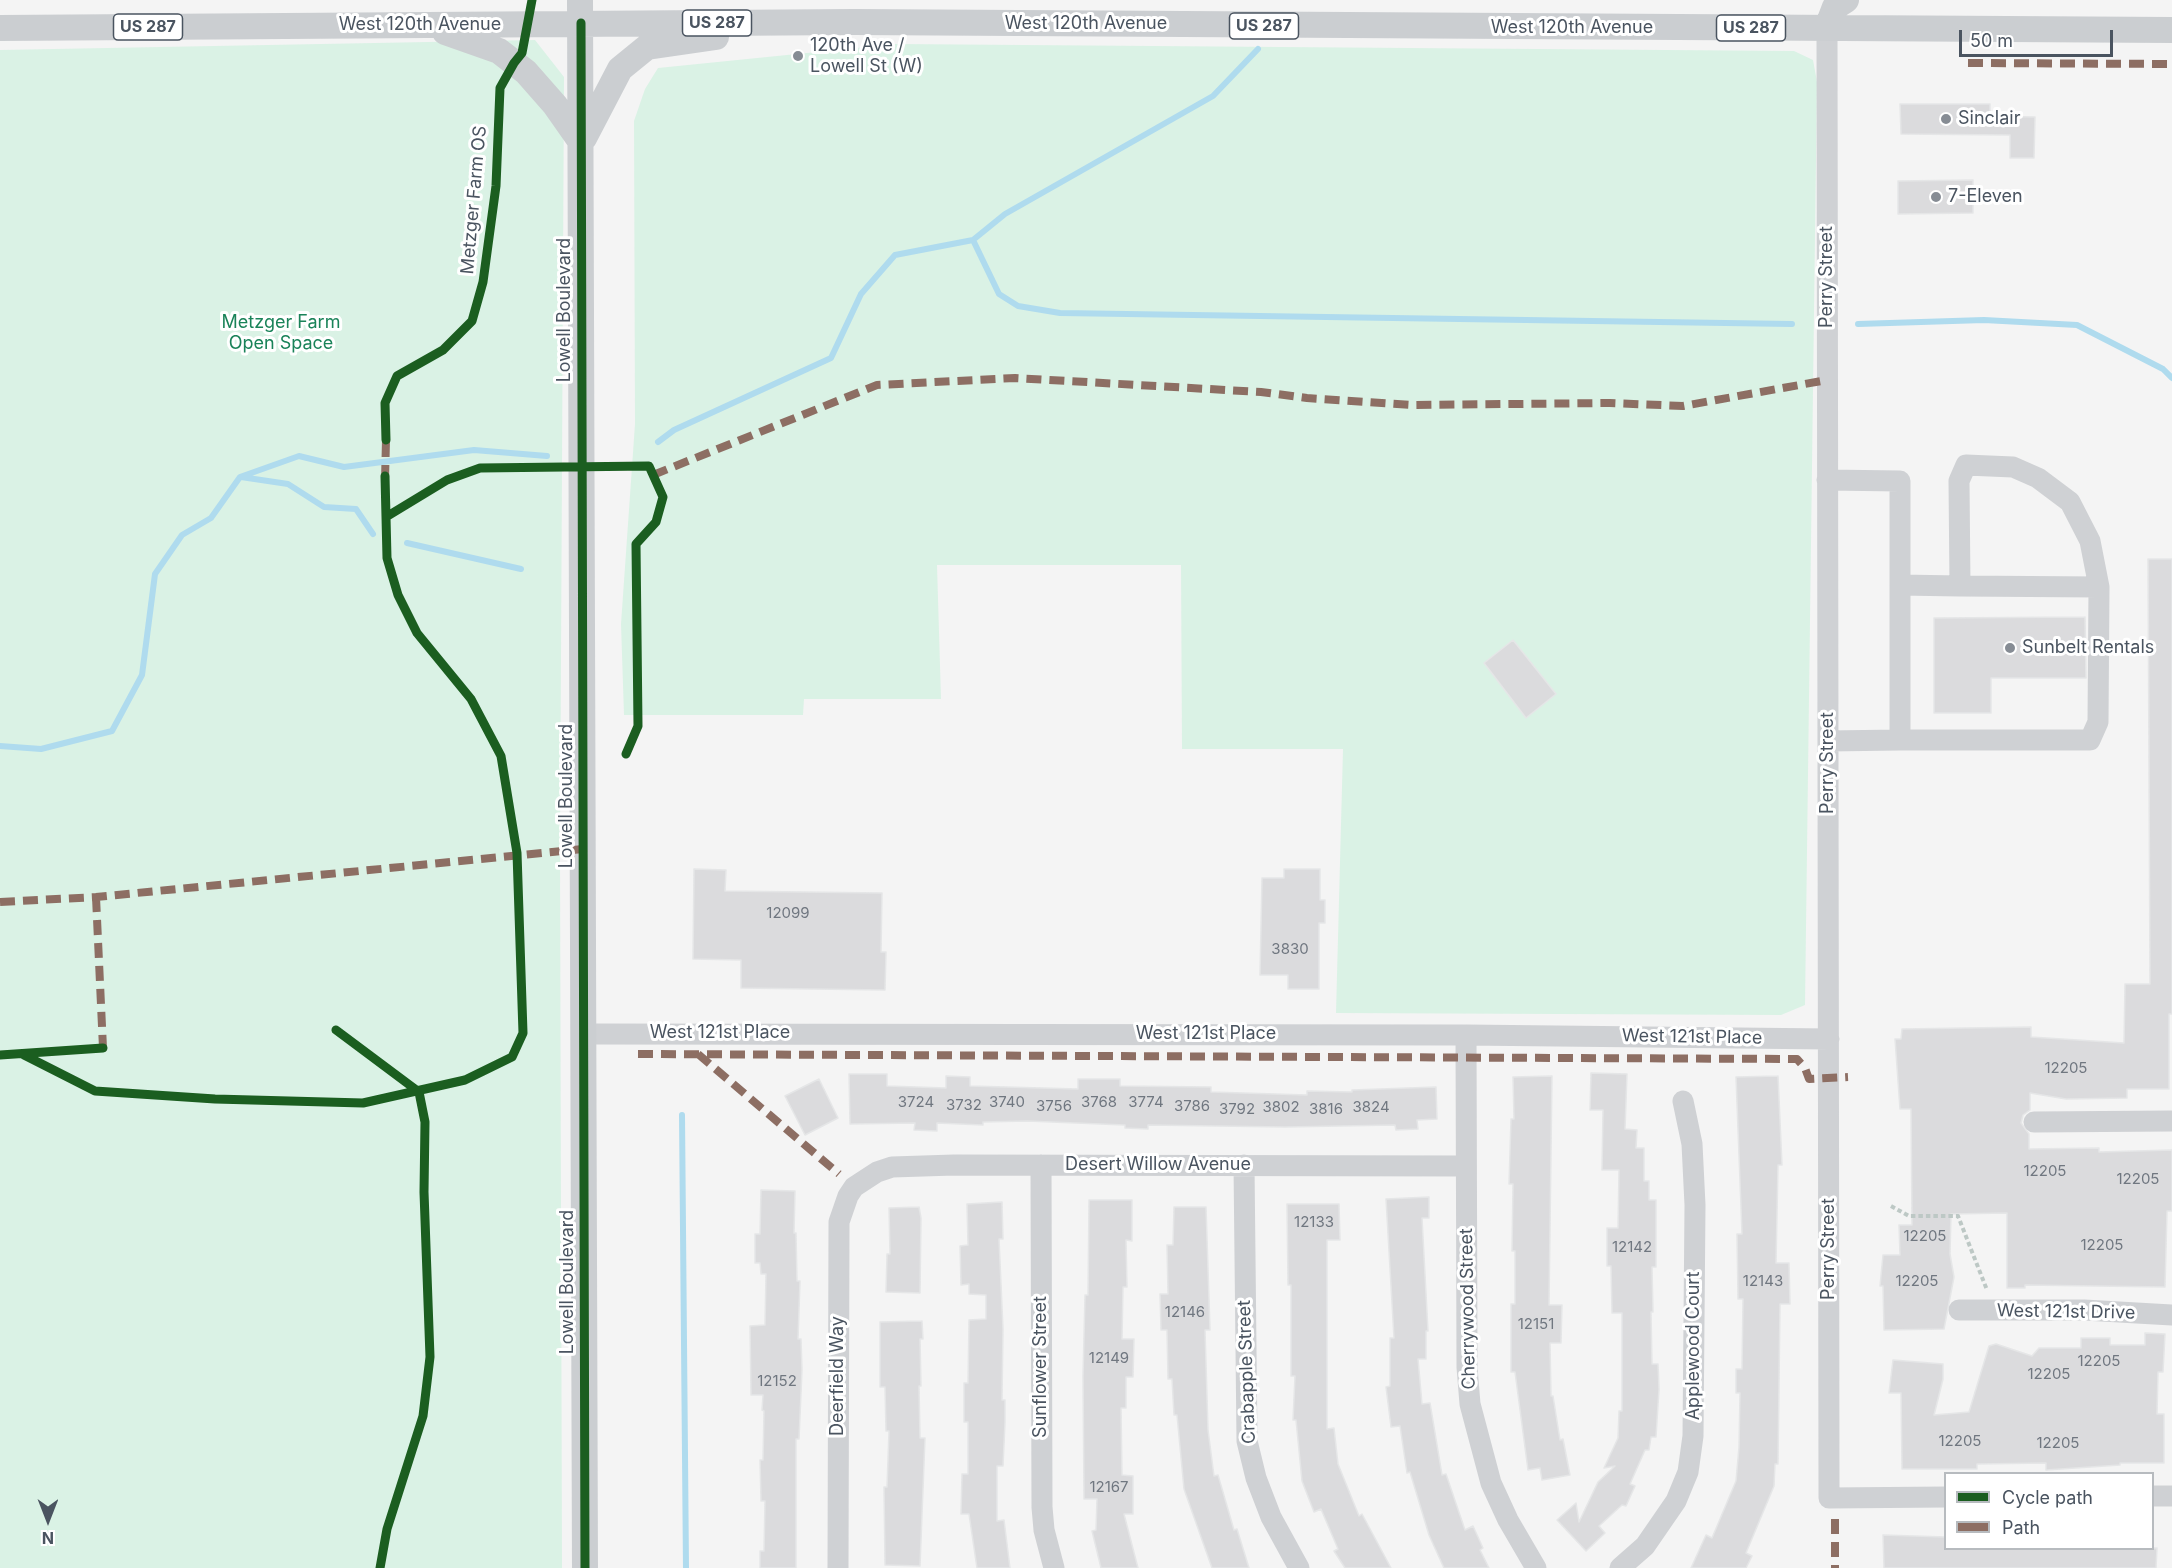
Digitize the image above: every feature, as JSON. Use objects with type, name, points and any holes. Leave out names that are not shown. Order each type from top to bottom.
[{"type":"main road","points":[[1827,28],[1835,7],[1846,0]]},
{"type":"main road","name":"West 120th Avenue","points":[[0,28],[416,25],[581,12],[854,22],[1660,29],[2172,30]]},
{"type":"main road","name":"Lowell Boulevard","points":[[581,12],[585,1568]]},
{"type":"main road","points":[[416,25],[464,38],[499,51],[526,72],[555,105],[581,142],[620,69],[647,47],[854,22]]},
{"type":"street","name":"Perry Street","points":[[1827,28],[1828,1498],[1944,1497]]},
{"type":"street","points":[[1828,741],[2090,740],[2098,722],[2099,587],[2090,541],[2070,502],[2038,478],[2013,467],[1966,465],[1959,481],[1960,586]]},
{"type":"street","points":[[1827,480],[1900,481],[1900,740]]},
{"type":"street","points":[[1900,585],[2099,587]]},
{"type":"street","name":"West 121st Place","points":[[584,1034],[1466,1035],[1829,1039]]},
{"type":"street","name":"Cherrywood Street","points":[[1466,1035],[1467,1367],[1474,1427],[1491,1483],[1508,1520],[1536,1568]]},
{"type":"street","name":"Applewood Court","points":[[1620,1568],[1645,1546],[1676,1501],[1688,1472],[1694,1436],[1695,1205],[1692,1144],[1683,1101]]},
{"type":"street","points":[[2034,1122],[2172,1121]]},
{"type":"street","name":"Sunflower Street","points":[[1041,1165],[1042,1507],[1044,1530],[1054,1568]]},
{"type":"street","name":"Crabapple Street","points":[[1244,1165],[1247,1441],[1256,1478],[1271,1517],[1299,1568]]},
{"type":"street","name":"Desert Willow Avenue","points":[[847,1180],[892,1167],[1466,1166]]},
{"type":"street","name":"Deerfield Way","points":[[838,1568],[837,1257],[839,1222],[848,1196],[847,1180]]},
{"type":"street","name":"West 121st Drive","points":[[1959,1310],[2084,1310],[2172,1316]]},
{"type":"street","points":[[2154,1496],[2172,1496]]},
{"type":"path","points":[[1891,1206],[1909,1216],[1958,1216],[1984,1287],[1991,1295]]},
{"type":"green space","name":"Metzger Farm Open Space","points":[[535,40],[564,77],[560,852],[562,1568],[0,1568],[0,50]]},
{"type":"green space","points":[[896,44],[1794,51],[1813,60],[1817,82],[1805,1005],[1781,1015],[1336,1013],[1343,749],[1182,749],[1181,565],[937,565],[941,699],[804,699],[803,715],[624,715],[621,624],[635,424],[634,121],[645,89],[658,68]]},
{"type":"building","name":"Sinclair","points":[[1900,104],[1990,104],[1990,116],[2035,117],[2034,158],[2010,158],[2010,135],[1901,134]]},
{"type":"building","name":"7-Eleven","points":[[1973,180],[1973,213],[1898,214],[1898,181]]},
{"type":"building","points":[[2148,559],[2172,559],[2172,1014],[2169,1014],[2169,1089],[2127,1089],[2127,1098],[2066,1099],[2030,1093],[2030,1110],[2023,1115],[2021,1123],[2029,1134],[2029,1149],[2099,1148],[2099,1152],[2172,1150],[2172,1211],[2167,1211],[2165,1287],[2025,1285],[2025,1288],[2007,1288],[2007,1213],[1951,1214],[1950,1254],[1954,1277],[1944,1329],[1884,1330],[1883,1286],[1880,1286],[1883,1255],[1900,1255],[1899,1225],[1912,1225],[1911,1109],[1900,1109],[1895,1039],[1901,1039],[1902,1029],[2031,1027],[2031,1037],[2124,1043],[2125,984],[2150,984]]},
{"type":"building","name":"Sunbelt Rentals","points":[[2085,617],[2086,678],[1991,678],[1991,713],[1934,713],[1934,618]]},
{"type":"building","points":[[1513,640],[1556,694],[1526,718],[1484,663]]},
{"type":"building","points":[[694,869],[726,870],[725,891],[882,893],[881,952],[886,952],[885,990],[741,988],[741,960],[693,959]]},
{"type":"building","points":[[1284,869],[1320,869],[1320,900],[1325,900],[1325,923],[1319,923],[1319,989],[1288,989],[1288,975],[1260,975],[1262,878],[1284,878]]},
{"type":"building","points":[[1591,1073],[1627,1074],[1625,1129],[1637,1130],[1636,1148],[1644,1148],[1644,1181],[1649,1181],[1649,1200],[1656,1200],[1656,1267],[1652,1267],[1653,1312],[1651,1312],[1652,1364],[1658,1364],[1659,1389],[1656,1437],[1651,1437],[1649,1450],[1645,1450],[1630,1484],[1635,1486],[1626,1506],[1622,1505],[1599,1526],[1605,1533],[1586,1551],[1557,1520],[1576,1503],[1579,1522],[1598,1482],[1615,1466],[1604,1468],[1618,1438],[1619,1411],[1622,1411],[1622,1313],[1612,1313],[1611,1266],[1607,1266],[1607,1228],[1618,1228],[1619,1170],[1602,1170],[1603,1110],[1590,1110]]},
{"type":"building","points":[[849,1074],[887,1074],[887,1086],[946,1088],[946,1076],[970,1077],[970,1086],[1078,1089],[1078,1079],[1120,1079],[1120,1086],[1211,1087],[1211,1092],[1307,1095],[1307,1091],[1352,1092],[1352,1090],[1436,1087],[1437,1119],[1417,1120],[1418,1129],[1396,1130],[1395,1125],[1285,1127],[1148,1125],[1148,1129],[1125,1128],[1125,1125],[1027,1121],[983,1122],[983,1125],[937,1123],[937,1131],[914,1130],[915,1123],[850,1124]]},
{"type":"building","points":[[1552,1076],[1549,1305],[1562,1305],[1561,1343],[1550,1343],[1551,1396],[1553,1396],[1560,1440],[1563,1439],[1570,1475],[1542,1480],[1540,1468],[1528,1470],[1515,1372],[1511,1372],[1511,1304],[1515,1304],[1515,1251],[1512,1251],[1513,1184],[1509,1184],[1511,1119],[1514,1119],[1513,1077]]},
{"type":"building","points":[[1778,1076],[1782,1165],[1778,1165],[1776,1263],[1789,1263],[1790,1304],[1780,1304],[1778,1464],[1775,1464],[1774,1486],[1746,1553],[1752,1556],[1746,1568],[1691,1568],[1706,1535],[1712,1538],[1736,1481],[1740,1393],[1736,1393],[1736,1369],[1742,1369],[1743,1299],[1738,1299],[1737,1234],[1742,1234],[1736,1077]]},
{"type":"building","points":[[819,1079],[838,1118],[805,1135],[785,1096]]},
{"type":"building","points":[[761,1190],[795,1191],[794,1233],[796,1233],[797,1281],[800,1281],[798,1339],[801,1339],[802,1370],[799,1439],[796,1439],[796,1568],[760,1568],[760,1551],[764,1551],[765,1501],[761,1501],[760,1460],[763,1460],[764,1411],[762,1410],[763,1395],[751,1395],[750,1326],[765,1325],[766,1274],[761,1274],[760,1263],[755,1263],[755,1234],[760,1234]]},
{"type":"building","points":[[1429,1197],[1429,1218],[1422,1218],[1428,1331],[1426,1331],[1426,1359],[1418,1359],[1422,1404],[1430,1403],[1442,1475],[1446,1474],[1465,1530],[1473,1526],[1483,1548],[1480,1550],[1489,1568],[1444,1568],[1429,1535],[1410,1472],[1407,1473],[1400,1426],[1391,1427],[1386,1387],[1390,1386],[1390,1338],[1394,1338],[1386,1199]]},
{"type":"building","points":[[1089,1200],[1132,1200],[1132,1241],[1126,1240],[1127,1287],[1123,1287],[1122,1339],[1134,1339],[1133,1377],[1126,1377],[1126,1408],[1121,1408],[1122,1475],[1133,1476],[1133,1514],[1124,1514],[1138,1568],[1101,1568],[1092,1531],[1096,1530],[1097,1499],[1084,1499],[1083,1376],[1085,1295],[1088,1295]]},
{"type":"building","points":[[1002,1202],[1003,1239],[999,1239],[1003,1329],[1002,1400],[1005,1400],[1005,1422],[1003,1466],[997,1466],[997,1521],[1004,1520],[1010,1568],[977,1568],[969,1514],[961,1514],[962,1474],[968,1474],[968,1422],[964,1422],[964,1383],[968,1383],[969,1320],[986,1319],[986,1295],[969,1294],[969,1284],[961,1285],[960,1246],[968,1245],[967,1204]]},
{"type":"building","points":[[1287,1204],[1339,1204],[1340,1240],[1327,1240],[1327,1429],[1334,1428],[1338,1464],[1359,1516],[1362,1514],[1391,1568],[1345,1568],[1334,1551],[1338,1549],[1321,1509],[1314,1512],[1302,1481],[1296,1420],[1293,1420],[1295,1376],[1291,1376],[1291,1285],[1288,1285]]},
{"type":"building","points":[[919,1207],[921,1218],[920,1293],[886,1292],[887,1254],[890,1254],[889,1208]]},
{"type":"building","points":[[1174,1207],[1206,1207],[1210,1330],[1205,1330],[1208,1430],[1214,1476],[1218,1475],[1234,1530],[1237,1529],[1249,1568],[1212,1568],[1184,1489],[1177,1415],[1174,1415],[1172,1379],[1168,1379],[1167,1330],[1161,1330],[1160,1294],[1168,1294],[1167,1245],[1173,1245]]},
{"type":"building","points":[[922,1321],[921,1386],[919,1386],[920,1438],[925,1438],[920,1566],[885,1565],[884,1487],[887,1487],[889,1431],[886,1431],[885,1387],[880,1387],[880,1322]]},
{"type":"building","points":[[2145,1333],[2165,1334],[2163,1372],[2158,1372],[2157,1414],[2164,1414],[2164,1463],[2120,1463],[2120,1465],[2046,1470],[2046,1463],[1977,1464],[1977,1469],[1902,1469],[1901,1393],[1889,1393],[1893,1360],[1943,1364],[1943,1379],[1934,1415],[1969,1412],[1989,1346],[1996,1344],[2032,1356],[2039,1348],[2081,1348],[2081,1338],[2110,1338],[2110,1345],[2145,1345]]},
{"type":"building","points":[[1883,1535],[1944,1537],[1944,1550],[2154,1550],[2157,1548],[2156,1568],[1884,1568]]},
{"type":"waterway","points":[[658,442],[674,430],[831,358],[861,294],[895,255],[973,240],[1005,214],[1213,96],[1258,49]]},
{"type":"waterway","points":[[973,240],[999,294],[1018,306],[1060,313],[1792,324]]},
{"type":"waterway","points":[[1858,324],[1984,320],[2077,325],[2163,369],[2172,378]]},
{"type":"waterway","points":[[0,746],[41,749],[112,731],[142,675],[155,574],[182,535],[211,518],[240,477],[299,456],[344,467],[474,450],[547,456]]},
{"type":"waterway","points":[[241,477],[288,484],[324,507],[356,509],[373,534]]},
{"type":"waterway","points":[[407,543],[521,569]]},
{"type":"waterway","points":[[682,1115],[686,1568]]},
{"type":"marked path","points":[[1968,63],[2172,64]]},
{"type":"marked path","points":[[653,475],[877,385],[1015,378],[1261,392],[1307,398],[1413,405],[1610,403],[1683,406],[1827,380]]},
{"type":"marked path","points":[[385,480],[386,440]]},
{"type":"marked path","points":[[0,902],[96,897],[583,849]]},
{"type":"marked path","points":[[96,897],[103,1048],[99,1048]]},
{"type":"marked path","points":[[638,1054],[1797,1059],[1805,1068],[1809,1079],[1848,1077]]},
{"type":"marked path","points":[[698,1054],[839,1174]]},
{"type":"marked path","points":[[1835,1519],[1835,1568]]},
{"type":"cycle path","name":"Metzger Farm OS","points":[[386,440],[385,403],[397,376],[443,350],[472,321],[483,282],[496,186],[500,88],[522,53],[532,0]]},
{"type":"cycle path","points":[[581,23],[585,1568]]},
{"type":"cycle path","points":[[386,517],[447,480],[480,468],[649,466],[663,497],[656,522],[636,544],[638,726],[626,754]]},
{"type":"cycle path","points":[[24,1055],[95,1091],[215,1099],[363,1103],[465,1080],[512,1057],[523,1033],[517,853],[501,756],[471,699],[417,633],[398,595],[387,558],[385,476]]},
{"type":"cycle path","points":[[336,1030],[419,1092],[425,1122],[424,1192],[430,1357],[423,1416],[387,1529],[380,1568]]},
{"type":"cycle path","points":[[0,1055],[103,1048]]},
{"type":"place","name":"120th Ave / Lowell St (W)","points":[[798,56]]},
{"type":"place","name":"Sinclair","points":[[1946,119]]},
{"type":"place","name":"7-Eleven","points":[[1936,197]]},
{"type":"place","name":"Sunbelt Rentals","points":[[2010,648]]}]
